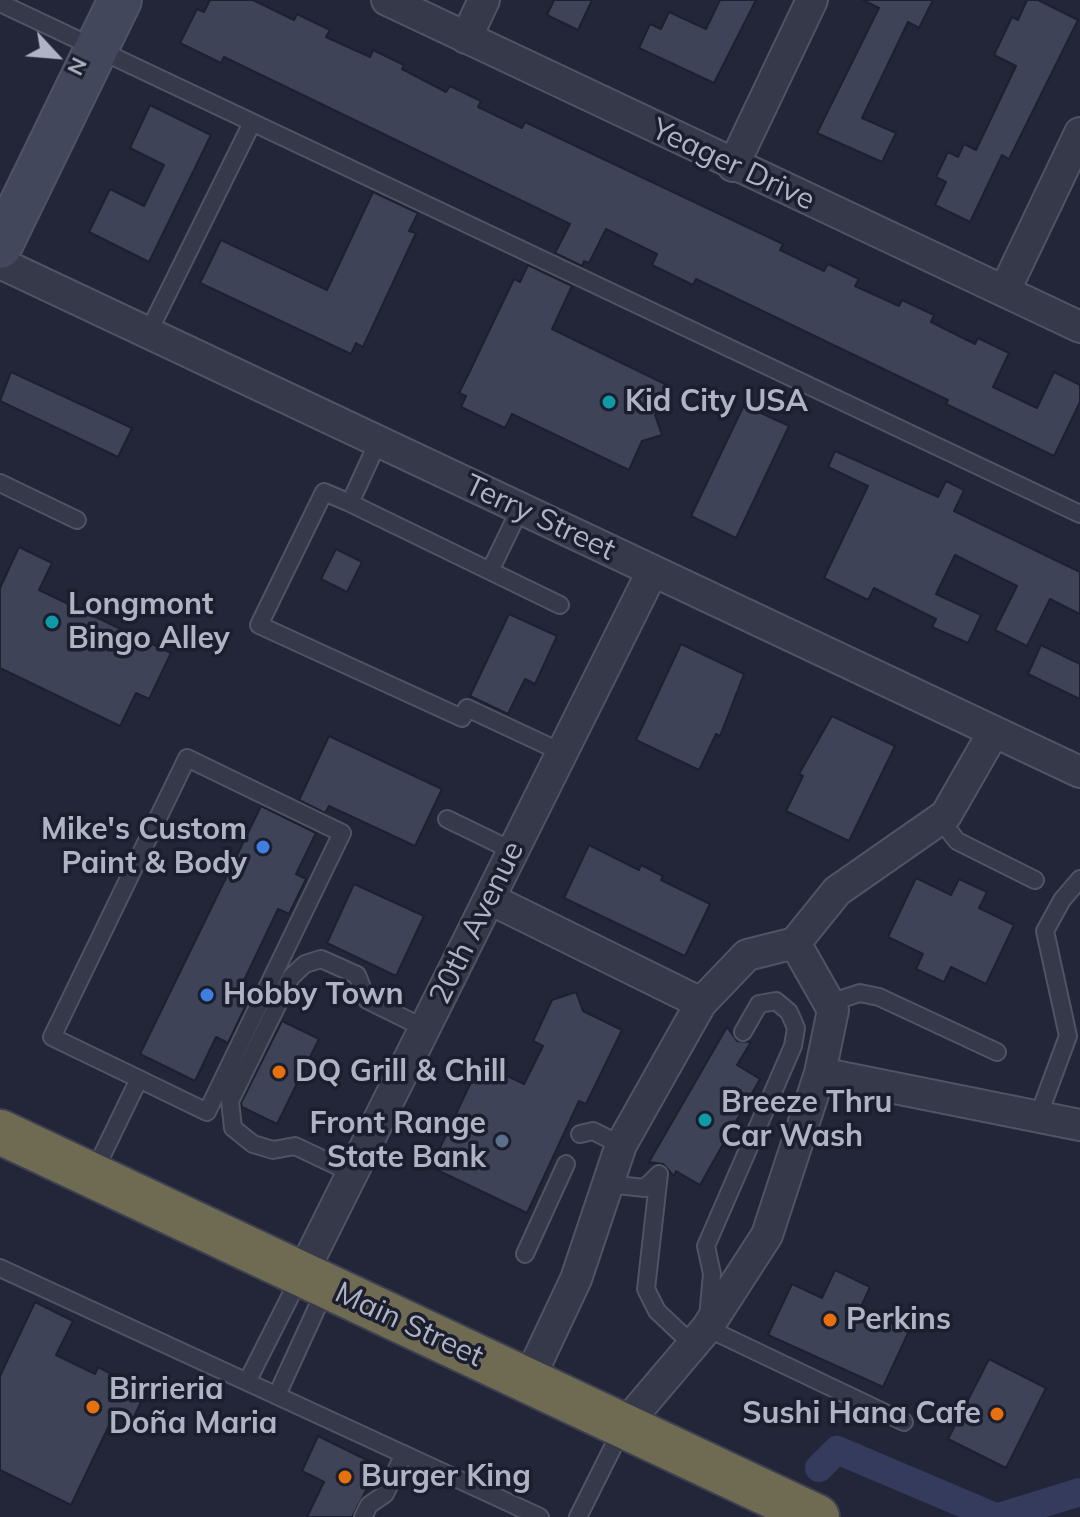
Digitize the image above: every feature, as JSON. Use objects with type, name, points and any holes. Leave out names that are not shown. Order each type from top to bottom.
[{"type":"highway","name":"Main Street","points":[[0,1132],[817,1517]]},
{"type":"street","points":[[0,247],[120,0]]},
{"type":"street","name":"Yeager Drive","points":[[387,0],[733,166],[1080,327]]},
{"type":"street","points":[[466,38],[484,0]]},
{"type":"street","points":[[733,166],[812,0]]},
{"type":"street","points":[[1005,290],[1080,133]]},
{"type":"street","name":"Terry Street","points":[[0,263],[1080,772]]},
{"type":"street","name":"20th Avenue","points":[[315,1280],[354,1174],[652,572]]},
{"type":"street","points":[[528,1381],[576,1279],[621,1145],[701,1003],[747,955],[795,943],[837,891],[946,815],[993,733]]},
{"type":"street","points":[[490,899],[701,1003]]},
{"type":"street","points":[[624,1426],[700,1336],[767,1235],[820,1073],[833,1010],[795,943]]},
{"type":"street","points":[[820,1073],[1080,1125]]},
{"type":"lane","points":[[0,3],[1080,514]]},
{"type":"lane","points":[[148,333],[252,123]]},
{"type":"lane","points":[[350,503],[378,442]]},
{"type":"lane","points":[[0,483],[77,520]]},
{"type":"lane","points":[[560,605],[324,492],[259,625],[462,718],[467,708],[561,752]]},
{"type":"lane","points":[[490,571],[520,509]]},
{"type":"lane","points":[[187,758],[342,833],[207,1112],[139,1079],[52,1037],[187,758]]},
{"type":"lane","points":[[447,819],[513,851]]},
{"type":"lane","points":[[940,819],[957,841],[1035,880]]},
{"type":"lane","points":[[1038,1117],[1068,1036],[1045,931],[1062,900],[1080,879]]},
{"type":"lane","points":[[354,1174],[295,1146],[273,1150],[253,1144],[233,1128],[230,1101],[250,1059],[291,977],[305,964],[321,959],[357,975],[367,1000],[426,1029]]},
{"type":"lane","points":[[829,1003],[860,993],[879,997],[997,1052]]},
{"type":"lane","points":[[700,1336],[712,1274],[706,1246],[793,1046],[796,1028],[789,1012],[776,1001],[759,1004],[743,1032]]},
{"type":"lane","points":[[92,1175],[139,1079]]},
{"type":"lane","points":[[580,1134],[593,1131],[621,1145]]},
{"type":"lane","points":[[525,1254],[566,1164]]},
{"type":"lane","points":[[607,1184],[645,1188],[659,1174],[646,1289],[657,1311],[700,1336],[904,1422]]},
{"type":"lane","points":[[0,1268],[531,1515]]},
{"type":"lane","points":[[247,1382],[315,1280]]},
{"type":"lane","points":[[277,1395],[315,1280]]},
{"type":"lane","points":[[578,1517],[624,1426]]},
{"type":"lane","points":[[363,1517],[369,1505],[385,1494],[404,1454]]},
{"type":"building","points":[[210,0],[253,0],[294,20],[297,14],[330,30],[326,37],[370,57],[373,50],[404,65],[402,69],[446,92],[450,86],[481,101],[478,107],[522,128],[525,122],[783,244],[780,250],[824,271],[828,264],[859,279],[855,286],[899,306],[902,300],[934,315],[931,322],[975,344],[978,338],[1009,353],[993,387],[1037,408],[1054,372],[1080,385],[1080,402],[1054,456],[946,404],[948,400],[696,279],[693,285],[652,265],[657,254],[606,229],[589,263],[584,261],[582,266],[555,253],[570,224],[224,57],[221,63],[180,43],[197,9],[204,12]]},
{"type":"building","points":[[554,0],[592,0],[578,30],[547,15]]},
{"type":"building","points":[[720,0],[756,0],[714,83],[639,48],[650,24],[661,29],[669,12],[706,29]]},
{"type":"building","points":[[863,0],[933,0],[919,28],[908,22],[862,118],[896,133],[882,162],[817,133],[879,8]]},
{"type":"building","points":[[1027,0],[1038,0],[1078,20],[1009,159],[1002,155],[970,222],[935,205],[946,182],[936,177],[948,152],[958,157],[964,144],[976,150],[1016,66],[994,55],[1012,17],[1018,20]]},
{"type":"building","points":[[150,105],[211,135],[149,262],[89,232],[110,189],[144,206],[164,165],[130,148]]},
{"type":"building","points":[[373,192],[418,213],[409,231],[416,233],[363,347],[356,343],[351,354],[200,283],[221,240],[327,290]]},
{"type":"building","points":[[528,265],[572,286],[552,329],[669,386],[655,415],[662,435],[642,441],[629,470],[512,414],[505,428],[461,407],[466,396],[459,393],[514,279],[520,282]]},
{"type":"building","points":[[11,372],[132,428],[118,457],[0,401]]},
{"type":"building","points":[[744,405],[789,426],[736,538],[691,516]]},
{"type":"building","points":[[835,451],[938,497],[946,481],[964,490],[954,511],[1080,572],[1080,614],[1050,599],[1027,646],[995,630],[1017,586],[955,555],[936,594],[981,615],[968,643],[932,627],[936,619],[874,588],[868,600],[824,578],[868,486],[828,467]]},
{"type":"building","name":"Longmont Bingo Alley","points":[[19,547],[52,563],[39,590],[171,653],[149,699],[136,693],[120,726],[0,668],[0,588]]},
{"type":"building","points":[[336,549],[362,562],[347,592],[321,579]]},
{"type":"building","points":[[509,614],[557,636],[535,684],[525,679],[508,714],[470,696]]},
{"type":"building","points":[[681,644],[744,674],[720,736],[716,734],[699,770],[636,740]]},
{"type":"building","points":[[1041,645],[1080,664],[1080,699],[1028,674]]},
{"type":"building","points":[[832,716],[895,746],[849,841],[786,811],[803,776],[799,774]]},
{"type":"building","points":[[329,736],[442,789],[415,846],[329,806],[325,813],[299,800]]},
{"type":"building","points":[[261,806],[316,833],[296,874],[306,879],[289,914],[278,909],[238,993],[248,998],[247,1003],[228,1043],[216,1037],[195,1081],[140,1054]]},
{"type":"building","points":[[589,845],[639,870],[641,865],[663,876],[661,880],[710,904],[685,956],[564,898]]},
{"type":"building","points":[[916,878],[951,895],[959,879],[987,892],[979,908],[1014,925],[986,984],[951,967],[944,982],[916,969],[923,954],[888,937]]},
{"type":"building","points":[[354,884],[424,916],[396,976],[327,943]]},
{"type":"building","name":"Front Range State Bank","points":[[576,992],[583,1011],[622,1030],[586,1104],[579,1101],[527,1213],[431,1167],[480,1063],[524,1084],[543,1046],[533,1041],[552,1000]]},
{"type":"building","name":"DQ Grill & Chill","points":[[282,1021],[319,1039],[277,1124],[242,1107],[241,1103]]},
{"type":"building","name":"Breeze Thru Car Wash","points":[[727,1027],[737,1041],[751,1042],[737,1065],[760,1079],[700,1185],[676,1171],[674,1176],[663,1164],[649,1162]]},
{"type":"building","name":"Perkins","points":[[835,1270],[870,1287],[860,1309],[909,1331],[883,1387],[768,1335],[792,1284],[822,1298]]},
{"type":"building","points":[[35,1302],[73,1321],[56,1355],[95,1374],[98,1367],[117,1377],[114,1383],[142,1400],[132,1421],[115,1413],[71,1505],[0,1470],[0,1376]]},
{"type":"building","name":"Sushi Hana Cafe","points":[[989,1359],[1046,1388],[1006,1468],[948,1439]]},
{"type":"building","points":[[318,1436],[379,1466],[352,1517],[307,1517],[324,1482],[302,1471]]},
{"type":"waterway","points":[[819,1468],[837,1450],[995,1517]]},
{"type":"waterway","points":[[999,1517],[1080,1492]]},
{"type":"place","name":"Kid City USA","points":[[609,402]]},
{"type":"place","name":"Longmont Bingo Alley","points":[[52,622]]},
{"type":"place","name":"Mike's Custom Paint & Body","points":[[263,847]]},
{"type":"place","name":"Hobby Town","points":[[207,995]]},
{"type":"place","name":"DQ Grill & Chill","points":[[279,1072]]},
{"type":"place","name":"Breeze Thru Car Wash","points":[[705,1120]]},
{"type":"place","name":"Front Range State Bank","points":[[502,1141]]},
{"type":"place","name":"Perkins","points":[[830,1320]]},
{"type":"place","name":"Birrieria Doña Maria","points":[[93,1407]]},
{"type":"place","name":"Sushi Hana Cafe","points":[[997,1414]]},
{"type":"place","name":"Burger King","points":[[345,1477]]}]
